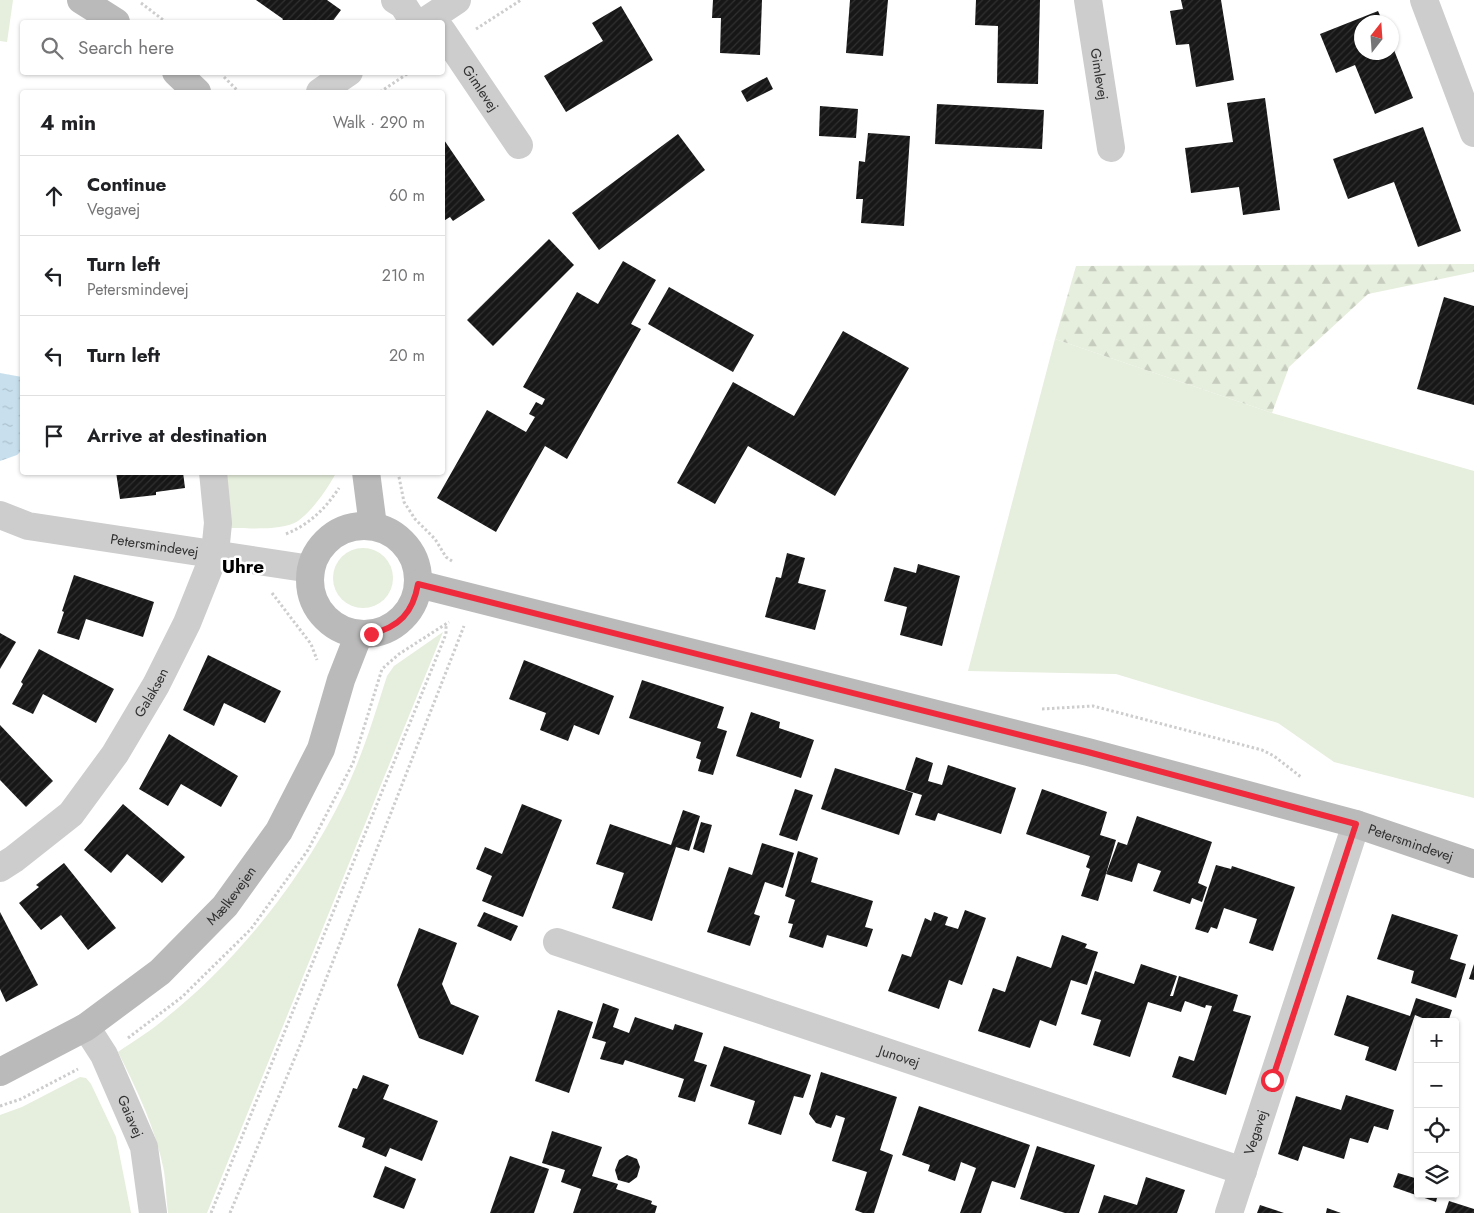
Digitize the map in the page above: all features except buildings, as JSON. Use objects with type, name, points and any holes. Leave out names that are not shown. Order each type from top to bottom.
[{"type":"street","points":[[82,0],[113,20]]},
{"type":"street","name":"Gimlevej","points":[[395,0],[424,20]]},
{"type":"street","points":[[440,20],[457,0]]},
{"type":"street","name":"Gimlevej","points":[[1088,0],[1111,148]]},
{"type":"street","points":[[1424,0],[1474,133]]},
{"type":"street","name":"Gimlevej","points":[[445,42],[519,144]]},
{"type":"street","points":[[179,75],[195,90]]},
{"type":"street","points":[[323,90],[345,75]]},
{"type":"street","name":"Galaksen","points":[[0,868],[71,814],[116,754],[161,676],[187,623],[215,553],[218,523],[213,475]]},
{"type":"street","points":[[366,475],[373,526]]},
{"type":"street","name":"Petersmindevej","points":[[0,515],[28,526],[311,569]]},
{"type":"street","points":[[359,526],[373,526],[386,530],[407,546],[416,564],[418,584],[416,596],[411,607],[394,626],[371,634],[359,634],[334,626],[316,607],[310,582],[311,569],[315,555],[323,544],[334,535],[346,529],[359,526]]},
{"type":"street","name":"Petersmindevej","points":[[418,584],[1088,752],[1356,824],[1474,864]]},
{"type":"street","name":"Mælkevejen","points":[[0,1072],[86,1027],[160,972],[225,906],[279,831],[321,749],[341,680],[359,634]]},
{"type":"street","name":"Vegavej","points":[[1228,1213],[1356,824]]},
{"type":"street","name":"Junovej","points":[[557,942],[1243,1170]]},
{"type":"street","name":"Gaiavej","points":[[86,1027],[104,1055],[144,1147],[153,1213]]},
{"type":"path","points":[[136,0],[163,20]]},
{"type":"path","points":[[445,24],[521,0]]},
{"type":"path","points":[[223,75],[237,90]]},
{"type":"path","points":[[383,90],[406,75]]},
{"type":"path","points":[[230,1213],[301,1043],[464,626],[459,618]]},
{"type":"path","points":[[211,1213],[446,634],[446,624]]},
{"type":"green space","points":[[0,0],[13,0],[7,42],[0,41]]},
{"type":"green space","points":[[1474,264],[1474,272],[1368,294],[1289,367],[1272,413],[1055,339],[1076,266]]},
{"type":"green space","points":[[1055,339],[1272,413],[1474,471],[1474,798],[1334,762],[1278,723],[1116,674],[968,671]]},
{"type":"green space","points":[[226,475],[335,475],[315,505],[298,521],[274,528],[229,528]]},
{"type":"green space","points":[[357,548],[369,548],[385,556],[391,566],[393,578],[391,590],[385,600],[369,608],[357,608],[341,600],[333,584],[333,572],[341,556]]},
{"type":"green space","points":[[443,632],[207,1213],[168,1213],[161,1155],[139,1095],[118,1052],[155,1026],[196,993],[251,935],[276,904],[300,871],[339,803],[364,746],[387,676],[394,666]]},
{"type":"green space","points":[[80,1077],[86,1078],[91,1084],[116,1137],[131,1213],[0,1213],[0,1115],[22,1107]]},
{"type":"water","points":[[0,373],[20,377],[20,452],[17,455],[0,461]]},
{"type":"district","name":"Uhre","points":[[243,566]]},
{"type":"route","points":[[371,634],[394,626],[404,617],[416,596],[418,584],[1088,752],[1356,824],[1272,1080]]}]
